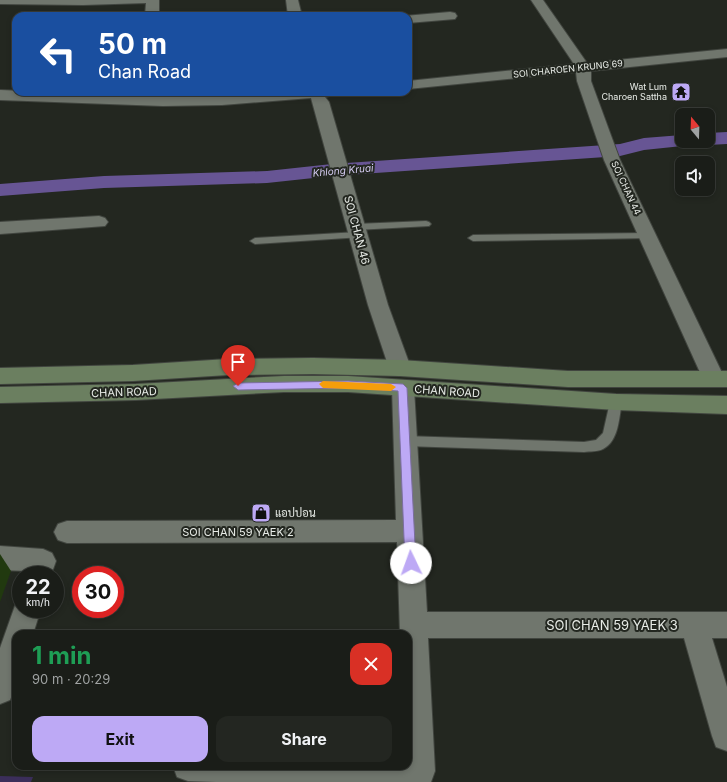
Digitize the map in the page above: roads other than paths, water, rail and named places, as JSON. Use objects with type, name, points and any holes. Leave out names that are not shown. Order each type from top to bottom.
[{"type":"main road","name":"CHAN ROAD","points":[[0,376],[133,373],[228,367],[313,366],[401,378],[616,402],[727,405]]},
{"type":"main road","name":"CHAN ROAD","points":[[0,394],[136,392],[284,384],[348,384],[401,378],[568,380],[721,379]]},
{"type":"street","points":[[0,0],[143,0]]},
{"type":"street","points":[[152,12],[154,0]]},
{"type":"street","points":[[292,0],[294,12]]},
{"type":"street","name":"SOI CHAN 44","points":[[537,0],[583,67],[584,81],[612,160],[648,236],[721,379]]},
{"type":"street","points":[[412,19],[450,16],[439,4]]},
{"type":"street","name":"SOI CHAROEN KRUNG 69","points":[[412,85],[727,53]]},
{"type":"street","points":[[0,95],[12,95]]},
{"type":"street","points":[[101,96],[224,100],[272,96]]},
{"type":"street","name":"SOI CHAN 46","points":[[320,96],[378,305],[401,378],[420,771],[374,770]]},
{"type":"street","points":[[0,228],[99,222]]},
{"type":"street","name":"SOI CHAN 59 YAEK 2","points":[[67,532],[409,531]]},
{"type":"street","points":[[0,558],[43,561],[41,566]]},
{"type":"street","points":[[20,630],[24,618]]},
{"type":"street","name":"SOI CHAN 59 YAEK 3","points":[[414,625],[694,625],[727,736]]},
{"type":"street","points":[[694,625],[727,625]]},
{"type":"street","points":[[0,690],[12,654]]},
{"type":"lane","points":[[255,242],[426,224]]},
{"type":"lane","points":[[473,238],[648,236]]},
{"type":"lane","points":[[405,441],[584,447],[600,445],[609,435],[616,402]]},
{"type":"waterway","name":"Khlong Kruai","points":[[715,139],[727,138]]},
{"type":"waterway","name":"Khlong Kruai","points":[[0,190],[104,182],[267,177],[332,170],[620,150],[644,144],[675,142]]},
{"type":"place","name":"Wat Lum Charoen Sattha","points":[[681,92]]},
{"type":"place","name":"แอปปอน","points":[[261,513]]}]
